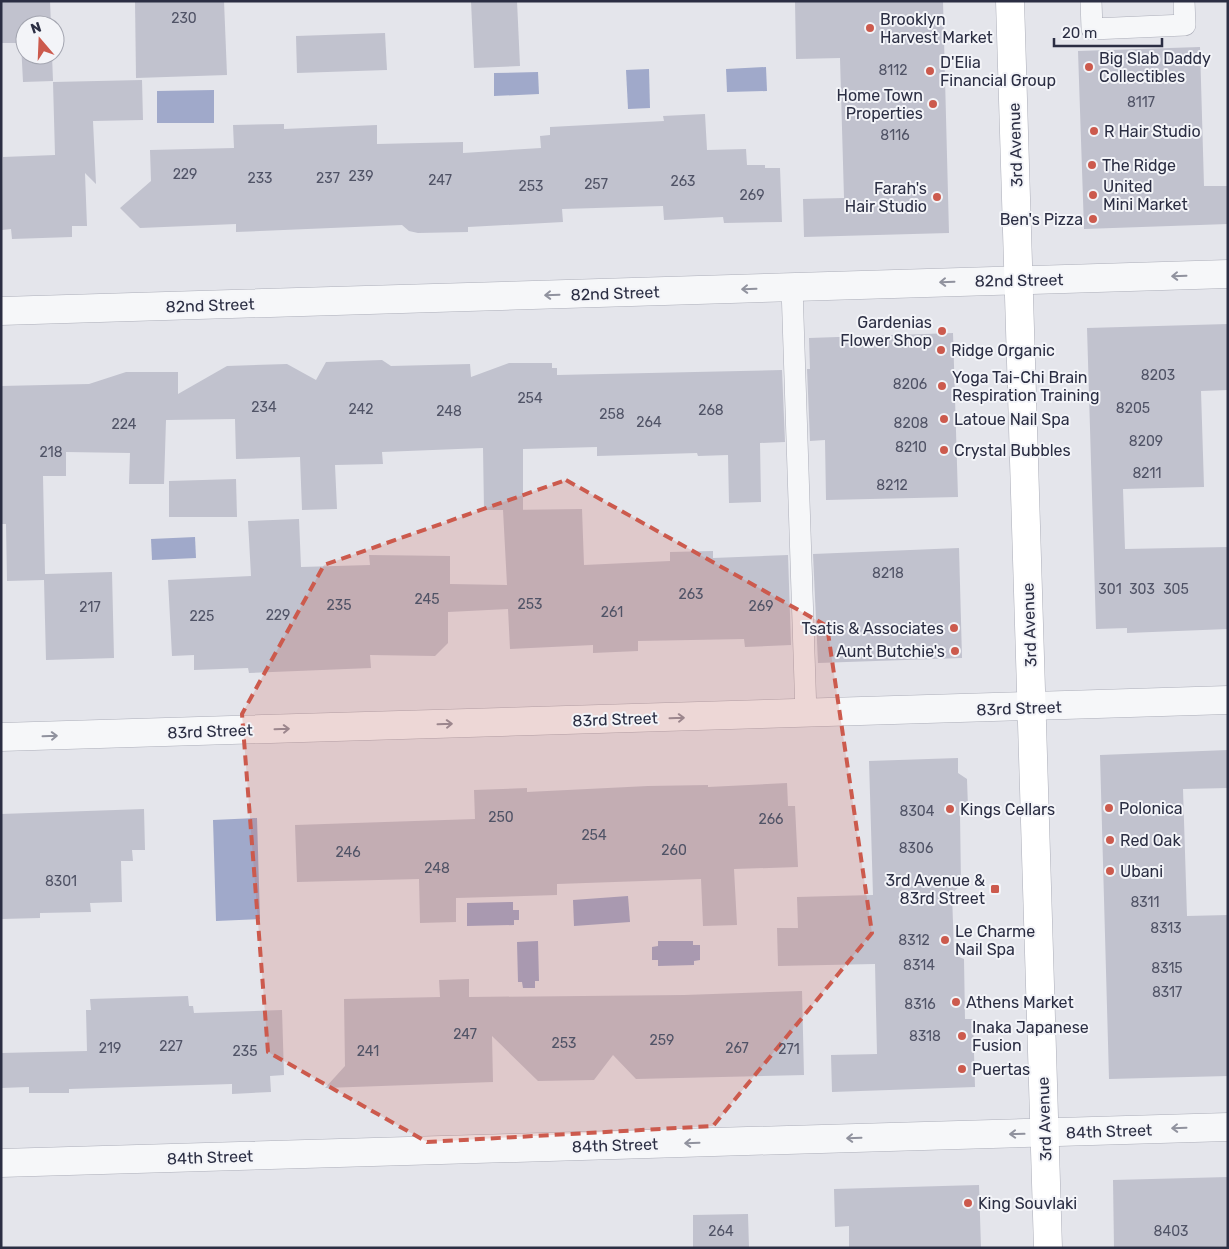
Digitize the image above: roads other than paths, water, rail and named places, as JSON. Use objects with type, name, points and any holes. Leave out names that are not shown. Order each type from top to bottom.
[{"type":"street","name":"3rd Avenue","points":[[1010,1],[1048,1248]]},
{"type":"street","name":"82nd Street","points":[[1,311],[1228,274]]},
{"type":"street","name":"83rd Street","points":[[1,738],[1228,700]]},
{"type":"street","name":"84th Street","points":[[1,1163],[1228,1127]]},
{"type":"lane","points":[[1091,1],[1092,29],[1185,25],[1184,1]]},
{"type":"lane","points":[[792,288],[806,714]]},
{"type":"water","points":[[766,67],[767,91],[727,92],[726,69]]},
{"type":"water","points":[[649,69],[650,108],[628,109],[626,70]]},
{"type":"water","points":[[538,72],[539,94],[494,96],[494,73]]},
{"type":"water","points":[[214,90],[214,123],[157,123],[157,91]]},
{"type":"water","points":[[195,537],[196,558],[152,560],[151,539]]},
{"type":"water","points":[[257,818],[260,919],[216,921],[213,820]]},
{"type":"water","points":[[628,896],[630,922],[574,926],[573,900]]},
{"type":"water","points":[[513,902],[513,910],[519,910],[519,920],[514,920],[514,925],[467,926],[467,903]]},
{"type":"water","points":[[538,941],[539,981],[535,981],[535,988],[523,988],[522,982],[518,982],[517,942]]},
{"type":"water","points":[[658,941],[693,941],[693,945],[700,945],[700,960],[694,961],[694,965],[658,966],[658,960],[652,960],[652,947],[658,946]]},
{"type":"place","name":"Brooklyn Harvest Market","points":[[870,28]]},
{"type":"place","name":"Big Slab Daddy Collectibles","points":[[1089,67]]},
{"type":"place","name":"D'Elia Financial Group","points":[[930,71]]},
{"type":"place","name":"Home Town Properties","points":[[933,104]]},
{"type":"place","name":"R Hair Studio","points":[[1094,131]]},
{"type":"place","name":"The Ridge","points":[[1092,165]]},
{"type":"place","name":"United Mini Market","points":[[1093,195]]},
{"type":"place","name":"Farah's Hair Studio","points":[[937,197]]},
{"type":"place","name":"Ben's Pizza","points":[[1093,219]]},
{"type":"place","name":"Gardenias Flower Shop","points":[[942,331]]},
{"type":"place","name":"Ridge Organic","points":[[941,350]]},
{"type":"place","name":"Yoga Tai-Chi Brain Respiration Training","points":[[942,386]]},
{"type":"place","name":"Latoue Nail Spa","points":[[944,419]]},
{"type":"place","name":"Crystal Bubbles","points":[[944,450]]},
{"type":"place","name":"Tsatis & Associates","points":[[954,628]]},
{"type":"place","name":"Aunt Butchie's","points":[[955,651]]},
{"type":"place","name":"Polonica","points":[[1109,808]]},
{"type":"place","name":"Kings Cellars","points":[[950,809]]},
{"type":"place","name":"Red Oak","points":[[1110,840]]},
{"type":"place","name":"Ubani","points":[[1110,871]]},
{"type":"place","name":"3rd Avenue & 83rd Street","points":[[995,889]]},
{"type":"place","name":"Le Charme Nail Spa","points":[[945,940]]},
{"type":"place","name":"Athens Market","points":[[956,1002]]},
{"type":"place","name":"Inaka Japanese Fusion","points":[[962,1036]]},
{"type":"place","name":"Puertas","points":[[962,1069]]},
{"type":"place","name":"King Souvlaki","points":[[968,1203]]}]
